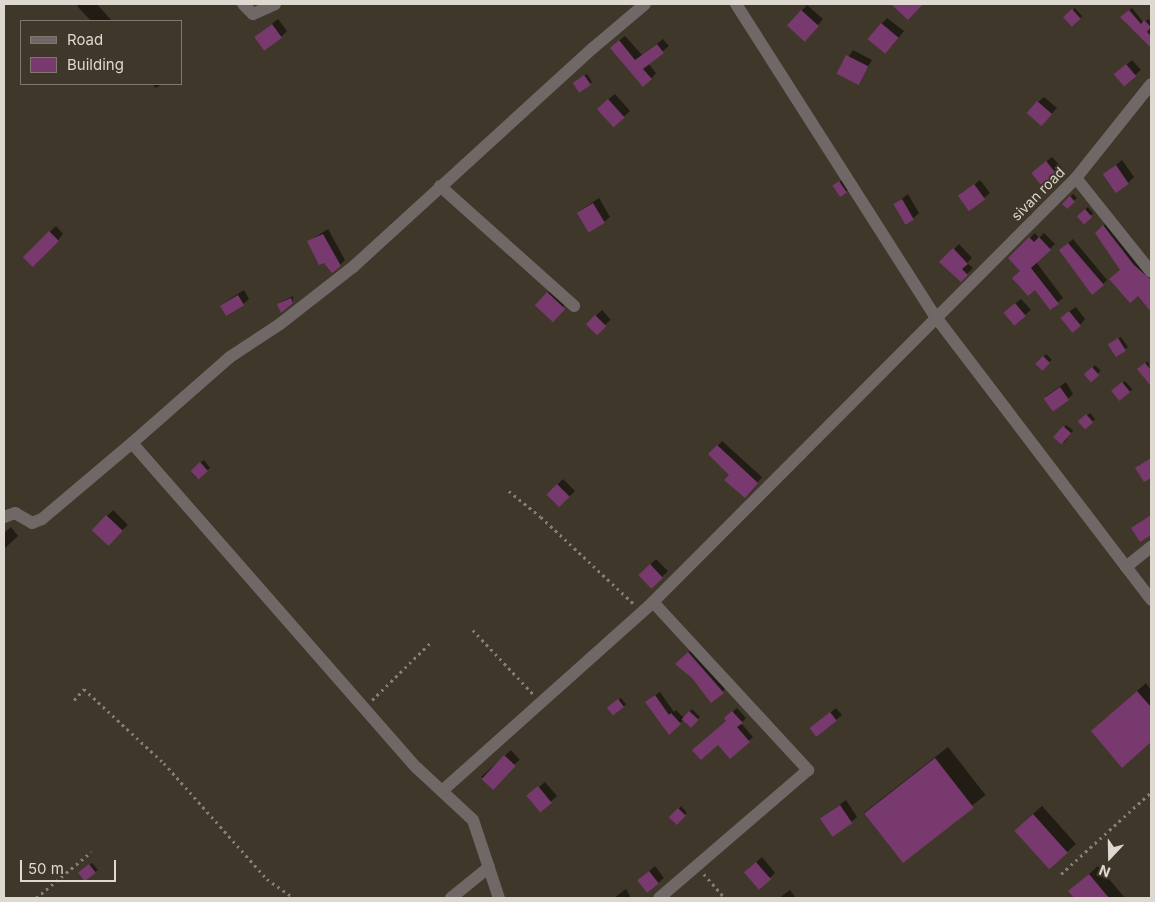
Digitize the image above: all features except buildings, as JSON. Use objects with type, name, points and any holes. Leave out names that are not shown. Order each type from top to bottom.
[{"type":"street","points":[[243,4],[253,14],[275,4]]},
{"type":"street","points":[[4,517],[15,513],[32,523],[42,519],[230,357],[280,324],[352,267],[645,4]]},
{"type":"street","points":[[736,4],[935,316],[1151,600]]},
{"type":"street","name":"sivan road","points":[[442,791],[653,602],[935,316],[1076,178],[1149,94]]},
{"type":"street","points":[[1076,178],[1151,272]]},
{"type":"street","points":[[440,186],[574,306]]},
{"type":"street","points":[[132,443],[416,768],[473,820],[498,898]]},
{"type":"street","points":[[1126,567],[1151,548]]},
{"type":"street","points":[[653,602],[808,770],[659,898]]},
{"type":"street","points":[[451,898],[489,867]]},
{"type":"path","points":[[509,491],[541,517],[642,612]]},
{"type":"path","points":[[473,630],[540,703]]},
{"type":"path","points":[[364,708],[430,642]]},
{"type":"path","points":[[74,700],[84,689],[164,763],[267,879],[294,898]]},
{"type":"path","points":[[1061,874],[1151,792]]},
{"type":"path","points":[[36,898],[91,852]]},
{"type":"path","points":[[696,866],[725,898]]}]
